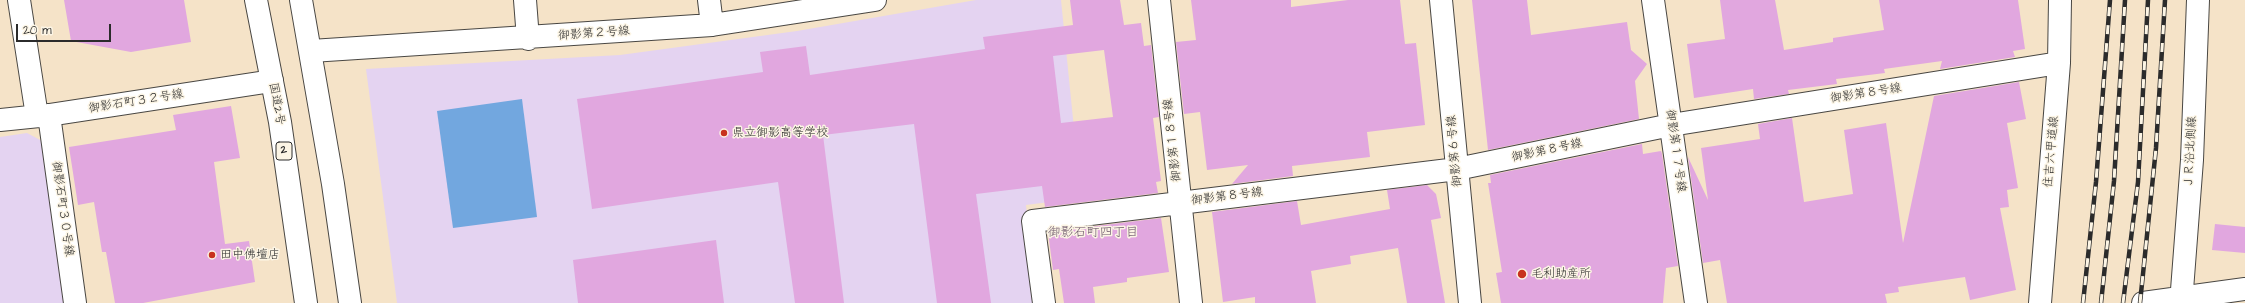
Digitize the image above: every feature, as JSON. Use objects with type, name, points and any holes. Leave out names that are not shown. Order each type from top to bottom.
[{"type":"main road","name":"御影石町３０号線","points":[[19,0],[43,116],[75,303]]},
{"type":"main road","name":"国道2号","points":[[256,0],[272,81],[306,303]]},
{"type":"main road","points":[[301,0],[311,51],[350,303]]},
{"type":"main road","points":[[525,0],[528,39]]},
{"type":"main road","points":[[709,0],[712,25]]},
{"type":"main road","name":"御影第２号線","points":[[311,51],[528,39],[712,25],[875,0]]},
{"type":"main road","name":"御影第１８号線","points":[[1158,0],[1191,303]]},
{"type":"main road","name":"御影第６号線","points":[[1441,0],[1470,303]]},
{"type":"main road","name":"御影第１７号線","points":[[1653,0],[1696,303]]},
{"type":"main road","name":"住吉六甲道線","points":[[2040,303],[2059,63],[2060,0]]},
{"type":"main road","name":"ＪＲ沿北側線","points":[[2180,301],[2192,160],[2198,0]]},
{"type":"main road","name":"御影第８号線","points":[[1044,303],[1033,221],[1457,169],[1671,125],[2059,63]]},
{"type":"main road","name":"御影石町３２号線","points":[[0,120],[43,116],[272,81]]},
{"type":"main road","points":[[2144,303],[2180,301],[2245,289]]},
{"type":"shaded area","name":"県立御影高等学校","points":[[976,0],[1061,0],[1081,198],[1026,205],[1036,303],[397,303],[366,69],[620,55],[797,31]]},
{"type":"shaded area","points":[[27,133],[42,141],[66,303],[0,303],[0,137]]},
{"type":"water","points":[[522,99],[537,217],[453,228],[437,111]]},
{"type":"building","points":[[64,0],[184,0],[191,42],[131,52],[71,41]]},
{"type":"building","points":[[1070,0],[1120,0],[1124,25],[1141,23],[1144,46],[1151,45],[1159,117],[1153,118],[1161,181],[1156,182],[1158,193],[1045,207],[1042,186],[976,194],[991,303],[937,303],[914,124],[823,135],[844,303],[795,303],[778,182],[592,209],[577,99],[763,72],[760,52],[806,46],[810,75],[985,49],[983,37],[1073,25]],"holes":[[[1104,50],[1113,117],[1061,123],[1053,56]]]},
{"type":"building","points":[[1191,0],[1291,0],[1291,7],[1348,0],[1400,0],[1405,44],[1416,43],[1425,125],[1367,132],[1370,157],[1292,166],[1293,176],[1232,184],[1248,165],[1207,170],[1200,112],[1184,114],[1176,42],[1196,40]]},
{"type":"building","points":[[1472,0],[1527,0],[1531,35],[1627,22],[1631,50],[1647,64],[1635,81],[1639,119],[1488,150]]},
{"type":"building","points":[[1720,0],[1775,0],[1784,50],[1833,42],[1833,38],[1884,30],[1879,0],[2018,0],[2025,49],[2013,51],[2015,57],[1940,69],[1942,61],[1884,69],[1885,73],[1836,79],[1837,84],[1788,90],[1789,94],[1754,99],[1753,89],[1694,98],[1687,44],[1725,39]]},
{"type":"building","points":[[2019,82],[2026,119],[2007,123],[2018,188],[2007,190],[2009,207],[2000,208],[2016,290],[1970,300],[1965,277],[1898,287],[1899,292],[1885,294],[1887,303],[1727,303],[1720,260],[1703,263],[1688,157],[1708,200],[1701,148],[1760,139],[1758,124],[1792,118],[1804,202],[1853,194],[1844,130],[1886,123],[1903,243],[1934,96]]},
{"type":"building","points":[[231,106],[240,158],[214,162],[225,244],[249,241],[255,282],[143,303],[115,303],[106,252],[102,252],[94,202],[78,205],[69,147],[176,130],[173,115]]},
{"type":"building","points":[[1642,144],[1643,154],[1661,151],[1662,154],[1678,266],[1666,268],[1663,303],[1501,303],[1496,273],[1502,272],[1488,183],[1491,183],[1490,175]]},
{"type":"building","points":[[1427,185],[1436,194],[1441,218],[1431,220],[1445,303],[1407,303],[1398,248],[1350,256],[1351,264],[1311,271],[1316,303],[1255,303],[1255,297],[1223,302],[1212,212],[1297,201],[1301,225],[1390,209],[1387,190]]},
{"type":"building","points":[[1161,218],[1169,272],[1127,278],[1127,282],[1093,287],[1095,303],[1064,303],[1059,269],[1053,270],[1048,232]]},
{"type":"building","points":[[2215,224],[2245,227],[2245,253],[2212,250]]},
{"type":"building","points":[[716,240],[724,303],[578,303],[573,260]]},
{"type":"railway","points":[[2083,303],[2096,182],[2110,0]]},
{"type":"railway","points":[[2101,303],[2114,181],[2125,0]]},
{"type":"railway","points":[[2123,303],[2138,182],[2148,0]]},
{"type":"railway","points":[[2140,303],[2156,148],[2165,0]]},
{"type":"place","name":"県立御影高等学校","points":[[724,133]]},
{"type":"place","name":"田中佛壇店","points":[[212,255]]},
{"type":"place","name":"毛利助産所","points":[[1522,274]]},
{"type":"district","name":"御影石町四丁目","points":[[1093,233]]}]
